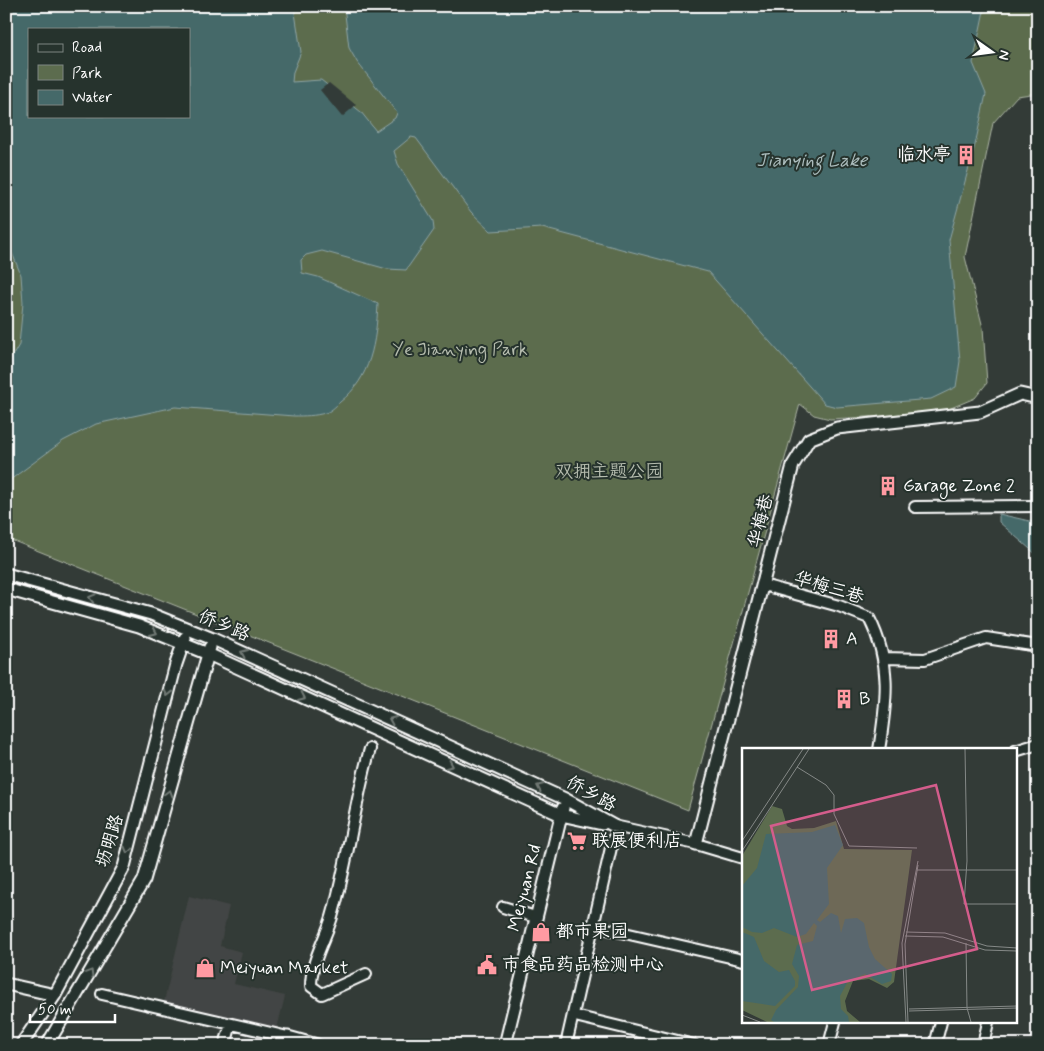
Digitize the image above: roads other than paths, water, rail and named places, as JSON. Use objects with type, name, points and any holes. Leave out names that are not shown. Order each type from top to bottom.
[{"type":"street","name":"华梅巷","points":[[696,844],[792,465],[809,439],[838,428],[980,412],[1020,394],[1038,398]]},
{"type":"street","points":[[915,506],[1038,506]]},
{"type":"street","name":"侨乡路","points":[[6,574],[150,614],[213,639],[565,799],[614,826]]},
{"type":"street","name":"华梅三巷","points":[[763,585],[839,606],[869,618],[880,641],[887,676],[878,748]]},
{"type":"street","name":"侨乡路","points":[[6,589],[140,626],[208,654],[561,815],[614,826]]},
{"type":"street","name":"坜明路","points":[[21,1045],[55,995],[124,867],[176,664],[187,629]]},
{"type":"street","points":[[884,658],[925,660],[986,638],[1038,646]]},
{"type":"street","points":[[47,1045],[144,880],[213,639]]},
{"type":"street","points":[[1016,751],[1038,744]]},
{"type":"street","points":[[366,974],[322,994],[312,986],[317,957],[331,918],[350,845],[357,793],[370,749]]},
{"type":"street","name":"Meiyuan Rd","points":[[505,1045],[565,799]]},
{"type":"street","points":[[614,826],[696,844],[742,858]]},
{"type":"street","points":[[566,1045],[613,839]]},
{"type":"street","points":[[503,908],[532,916]]},
{"type":"street","points":[[594,926],[742,960]]},
{"type":"street","points":[[6,984],[55,995]]},
{"type":"street","points":[[102,994],[231,1024],[288,1041],[317,1045]]},
{"type":"street","points":[[579,1017],[694,1045]]},
{"type":"street","points":[[225,1045],[231,1024]]},
{"type":"street","points":[[829,1045],[834,1024]]},
{"type":"street","points":[[935,1045],[940,1024]]},
{"type":"street","points":[[983,1045],[988,1024]]},
{"type":"water","name":"Jianying Lake","points":[[6,6],[294,6],[301,52],[293,72],[292,82],[321,80],[361,112],[376,131],[395,118],[397,113],[357,62],[349,48],[344,6],[985,6],[973,63],[986,94],[975,145],[949,240],[960,361],[956,387],[931,399],[837,407],[825,404],[708,272],[542,228],[491,231],[471,212],[416,138],[411,137],[394,151],[398,164],[433,221],[434,230],[406,270],[387,269],[322,251],[306,255],[301,260],[302,273],[318,277],[378,304],[376,332],[365,370],[359,382],[335,407],[321,414],[294,416],[175,407],[96,424],[63,441],[6,483],[6,367],[19,345],[23,303],[21,275],[6,238]]},
{"type":"water","points":[[999,514],[1038,523],[1038,556],[999,522]]},
{"type":"place","name":"临水亭","points":[[966,155]]},
{"type":"place","name":"Garage Zone 2","points":[[888,486]]},
{"type":"place","name":"A","points":[[831,639]]},
{"type":"place","name":"B","points":[[844,699]]},
{"type":"place","name":"联展便利店","points":[[577,841]]},
{"type":"place","name":"都市果园","points":[[541,932]]},
{"type":"place","name":"市食品药品检测中心","points":[[487,965]]},
{"type":"place","name":"Meiyuan Market","points":[[205,968]]},
{"type":"park label","name":"Ye Jianying Park","points":[[460,350]]},
{"type":"park label","name":"双拥主题公园","points":[[609,472]]}]
